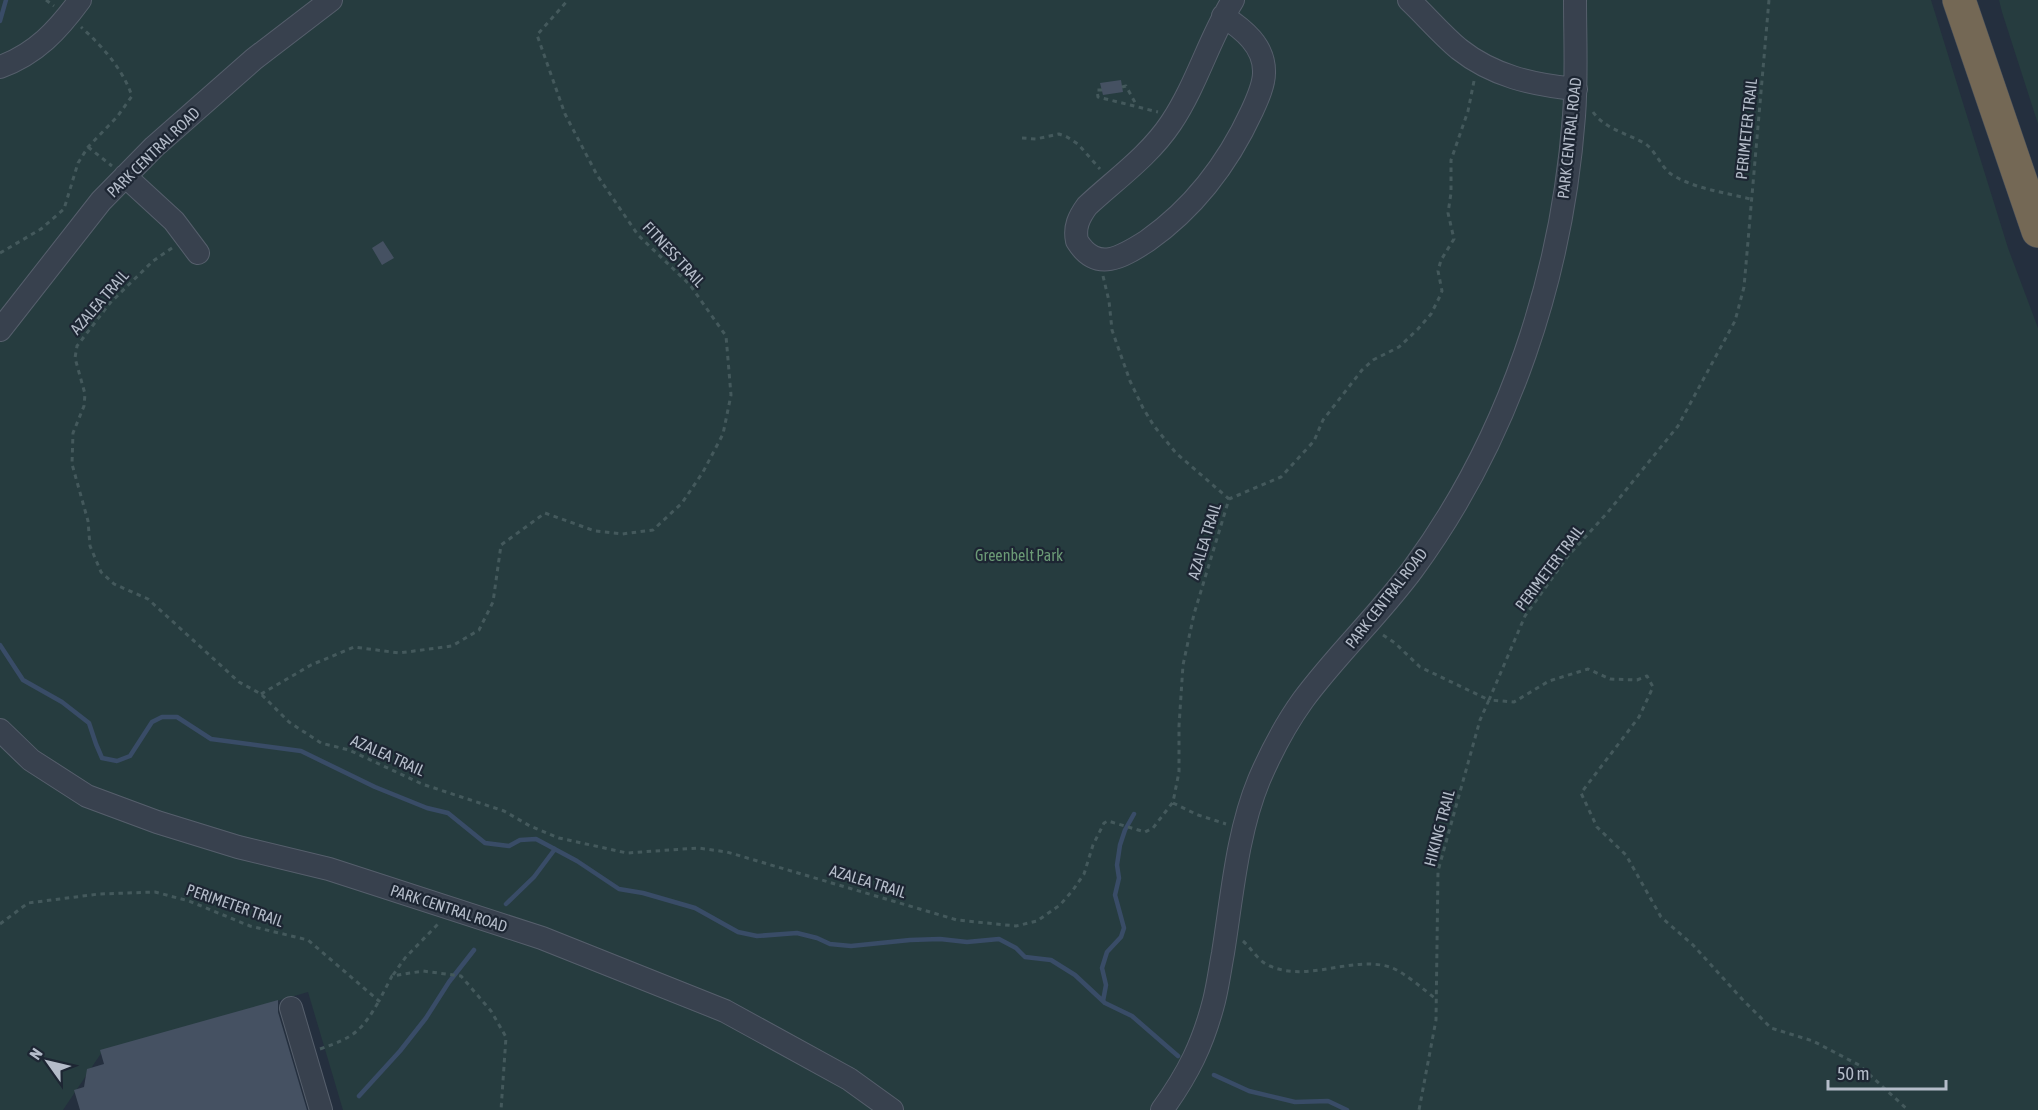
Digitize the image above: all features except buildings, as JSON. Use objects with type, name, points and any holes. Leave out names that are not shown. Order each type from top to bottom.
[{"type":"highway","points":[[1959,0],[2038,231]]},
{"type":"highway","points":[[1982,0],[2038,222]]},
{"type":"street","name":"PARK CENTRAL ROAD","points":[[0,330],[101,201],[154,147],[254,59],[331,0]]},
{"type":"street","points":[[1409,0],[1452,42],[1477,61],[1521,80],[1576,89]]},
{"type":"street","name":"PARK CENTRAL ROAD","points":[[1162,1110],[1185,1078],[1204,1035],[1215,998],[1243,837],[1258,784],[1273,749],[1303,701],[1412,570],[1454,506],[1494,430],[1527,351],[1544,297],[1560,223],[1574,119],[1575,0]]},
{"type":"street","points":[[0,67],[42,44],[74,8]]},
{"type":"street","points":[[1228,8],[1257,46],[1263,62],[1263,82],[1244,127],[1218,171],[1179,214],[1132,250],[1113,259],[1099,259],[1086,252],[1077,241],[1077,224],[1087,206],[1143,157],[1172,121],[1197,76],[1228,8]]},
{"type":"street","points":[[125,176],[174,221],[192,246]]},
{"type":"street","name":"PARK CENTRAL ROAD","points":[[0,730],[31,760],[87,796],[167,825],[238,847],[329,869],[543,938],[725,1011],[849,1079],[892,1110]]},
{"type":"street","points":[[291,1008],[321,1110]]},
{"type":"path","points":[[0,252],[41,229],[64,209],[78,163],[88,147],[117,117],[132,96],[124,76],[74,8],[46,0]]},
{"type":"path","name":"FITNESS TRAIL","points":[[261,694],[311,665],[354,647],[399,653],[452,646],[479,630],[493,602],[501,545],[545,513],[595,531],[622,534],[653,530],[682,503],[703,472],[723,434],[731,394],[726,336],[690,285],[638,235],[597,175],[565,114],[537,36],[568,0]]},
{"type":"path","name":"PERIMETER TRAIL","points":[[1489,700],[1525,616],[1568,556],[1608,512],[1678,426],[1735,321],[1744,287],[1769,0]]},
{"type":"path","name":"AZALEA TRAIL","points":[[192,246],[166,251],[139,274],[92,323],[77,346],[75,358],[85,394],[84,406],[73,433],[72,464],[88,521],[90,546],[101,572],[114,584],[148,599],[239,682],[261,694],[289,722],[321,743],[349,750],[422,784],[504,811],[559,838],[627,853],[698,848],[727,852],[936,914],[977,923],[1016,926],[1037,921],[1060,905],[1084,874],[1093,845],[1104,823],[1115,822],[1145,832],[1153,828],[1173,802],[1179,772],[1183,665],[1194,614],[1229,499],[1281,477],[1314,441],[1323,420],[1362,370],[1373,360],[1405,342],[1431,314],[1442,291],[1438,271],[1441,260],[1454,238],[1449,213],[1451,160],[1468,111],[1477,61]]},
{"type":"path","points":[[1122,87],[1126,86],[1137,106]]},
{"type":"path","points":[[1576,89],[1598,119],[1616,131],[1646,144],[1669,173],[1694,185],[1750,199]]},
{"type":"path","points":[[1102,90],[1096,90],[1098,97],[1157,111],[1172,121]]},
{"type":"path","points":[[1022,138],[1036,140],[1059,134],[1067,137],[1092,157],[1113,184]]},
{"type":"path","points":[[88,147],[125,176]]},
{"type":"path","points":[[1099,259],[1109,301],[1112,330],[1130,381],[1143,408],[1176,453],[1229,499]]},
{"type":"path","points":[[1366,624],[1395,643],[1420,667],[1489,700],[1514,702],[1549,681],[1588,669],[1610,679],[1637,680],[1647,676],[1653,687],[1638,717],[1581,793],[1597,827],[1626,855],[1661,917],[1694,945],[1771,1028],[1813,1041],[1859,1065],[1908,1110]]},
{"type":"path","name":"HIKING TRAIL","points":[[1419,1110],[1436,1020],[1438,871],[1480,720],[1489,700]]},
{"type":"path","points":[[1173,802],[1198,815],[1234,826],[1243,837]]},
{"type":"path","name":"PERIMETER TRAIL","points":[[0,924],[28,903],[99,894],[155,892],[189,901],[249,926],[308,940],[379,1001]]},
{"type":"path","points":[[305,1054],[347,1040],[355,1035],[405,958],[451,908]]},
{"type":"path","points":[[1227,927],[1264,963],[1283,971],[1302,972],[1367,963],[1392,968],[1436,999]]},
{"type":"path","points":[[392,976],[423,971],[461,976],[491,1011],[506,1037],[501,1110]]},
{"type":"green space","name":"Greenbelt Park","points":[[0,0],[1931,0],[2008,248],[2038,328],[2038,1110],[343,1110],[308,992],[102,1052],[63,1110],[0,1110]]},
{"type":"green space","points":[[1999,0],[2038,0],[2038,124],[2002,12]]},
{"type":"waterway","points":[[0,21],[6,0]]},
{"type":"waterway","points":[[0,645],[23,680],[62,702],[89,723],[102,758],[117,761],[130,756],[152,722],[162,717],[177,717],[211,739],[301,751],[375,787],[427,808],[448,813],[485,843],[509,846],[520,840],[536,839],[577,861],[619,889],[643,893],[695,908],[738,932],[757,936],[797,933],[830,944],[851,946],[910,940],[940,939],[967,942],[999,939],[1016,948],[1025,957],[1051,960],[1075,975],[1105,1003],[1132,1016],[1178,1056]]},
{"type":"waterway","points":[[1103,1001],[1106,985],[1102,968],[1107,952],[1121,937],[1124,928],[1115,895],[1119,878],[1117,865],[1120,845],[1134,814]]},
{"type":"waterway","points":[[506,904],[534,877],[555,849]]},
{"type":"waterway","points":[[359,1096],[426,1018],[449,982],[474,950]]},
{"type":"waterway","points":[[1214,1075],[1249,1091],[1295,1102],[1328,1101],[1347,1110]]}]
